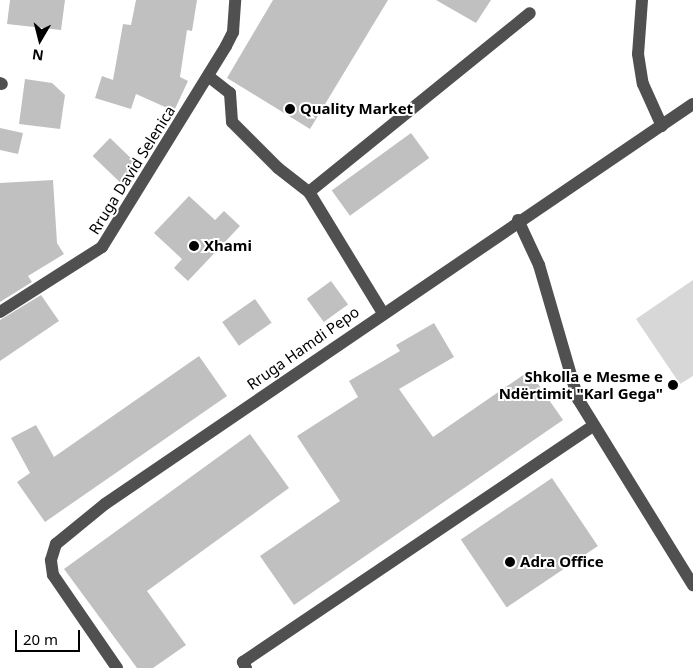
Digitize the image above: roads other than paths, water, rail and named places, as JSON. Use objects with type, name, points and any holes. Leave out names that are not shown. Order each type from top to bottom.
[{"type":"street","name":"Rruga David Selenica","points":[[0,312],[102,247],[208,76],[232,32],[235,0]]},
{"type":"street","points":[[642,0],[640,62],[643,84],[662,126]]},
{"type":"street","points":[[309,192],[530,13]]},
{"type":"street","points":[[208,76],[230,93],[232,122],[278,168],[309,192],[383,312]]},
{"type":"street","name":"Rruga Hamdi Pepo","points":[[117,668],[53,575],[50,560],[56,544],[104,504],[518,220],[693,104]]},
{"type":"street","points":[[518,220],[539,265],[578,399],[693,585]]},
{"type":"street","points":[[246,668],[242,662],[593,426]]},
{"type":"place","name":"Quality Market","points":[[290,109]]},
{"type":"place","name":"Xhami","points":[[194,246]]},
{"type":"place","name":"Shkolla e Mesme e Ndërtimit \"Karl Gega\"","points":[[673,385]]},
{"type":"place","name":"Adra Office","points":[[510,562]]}]
